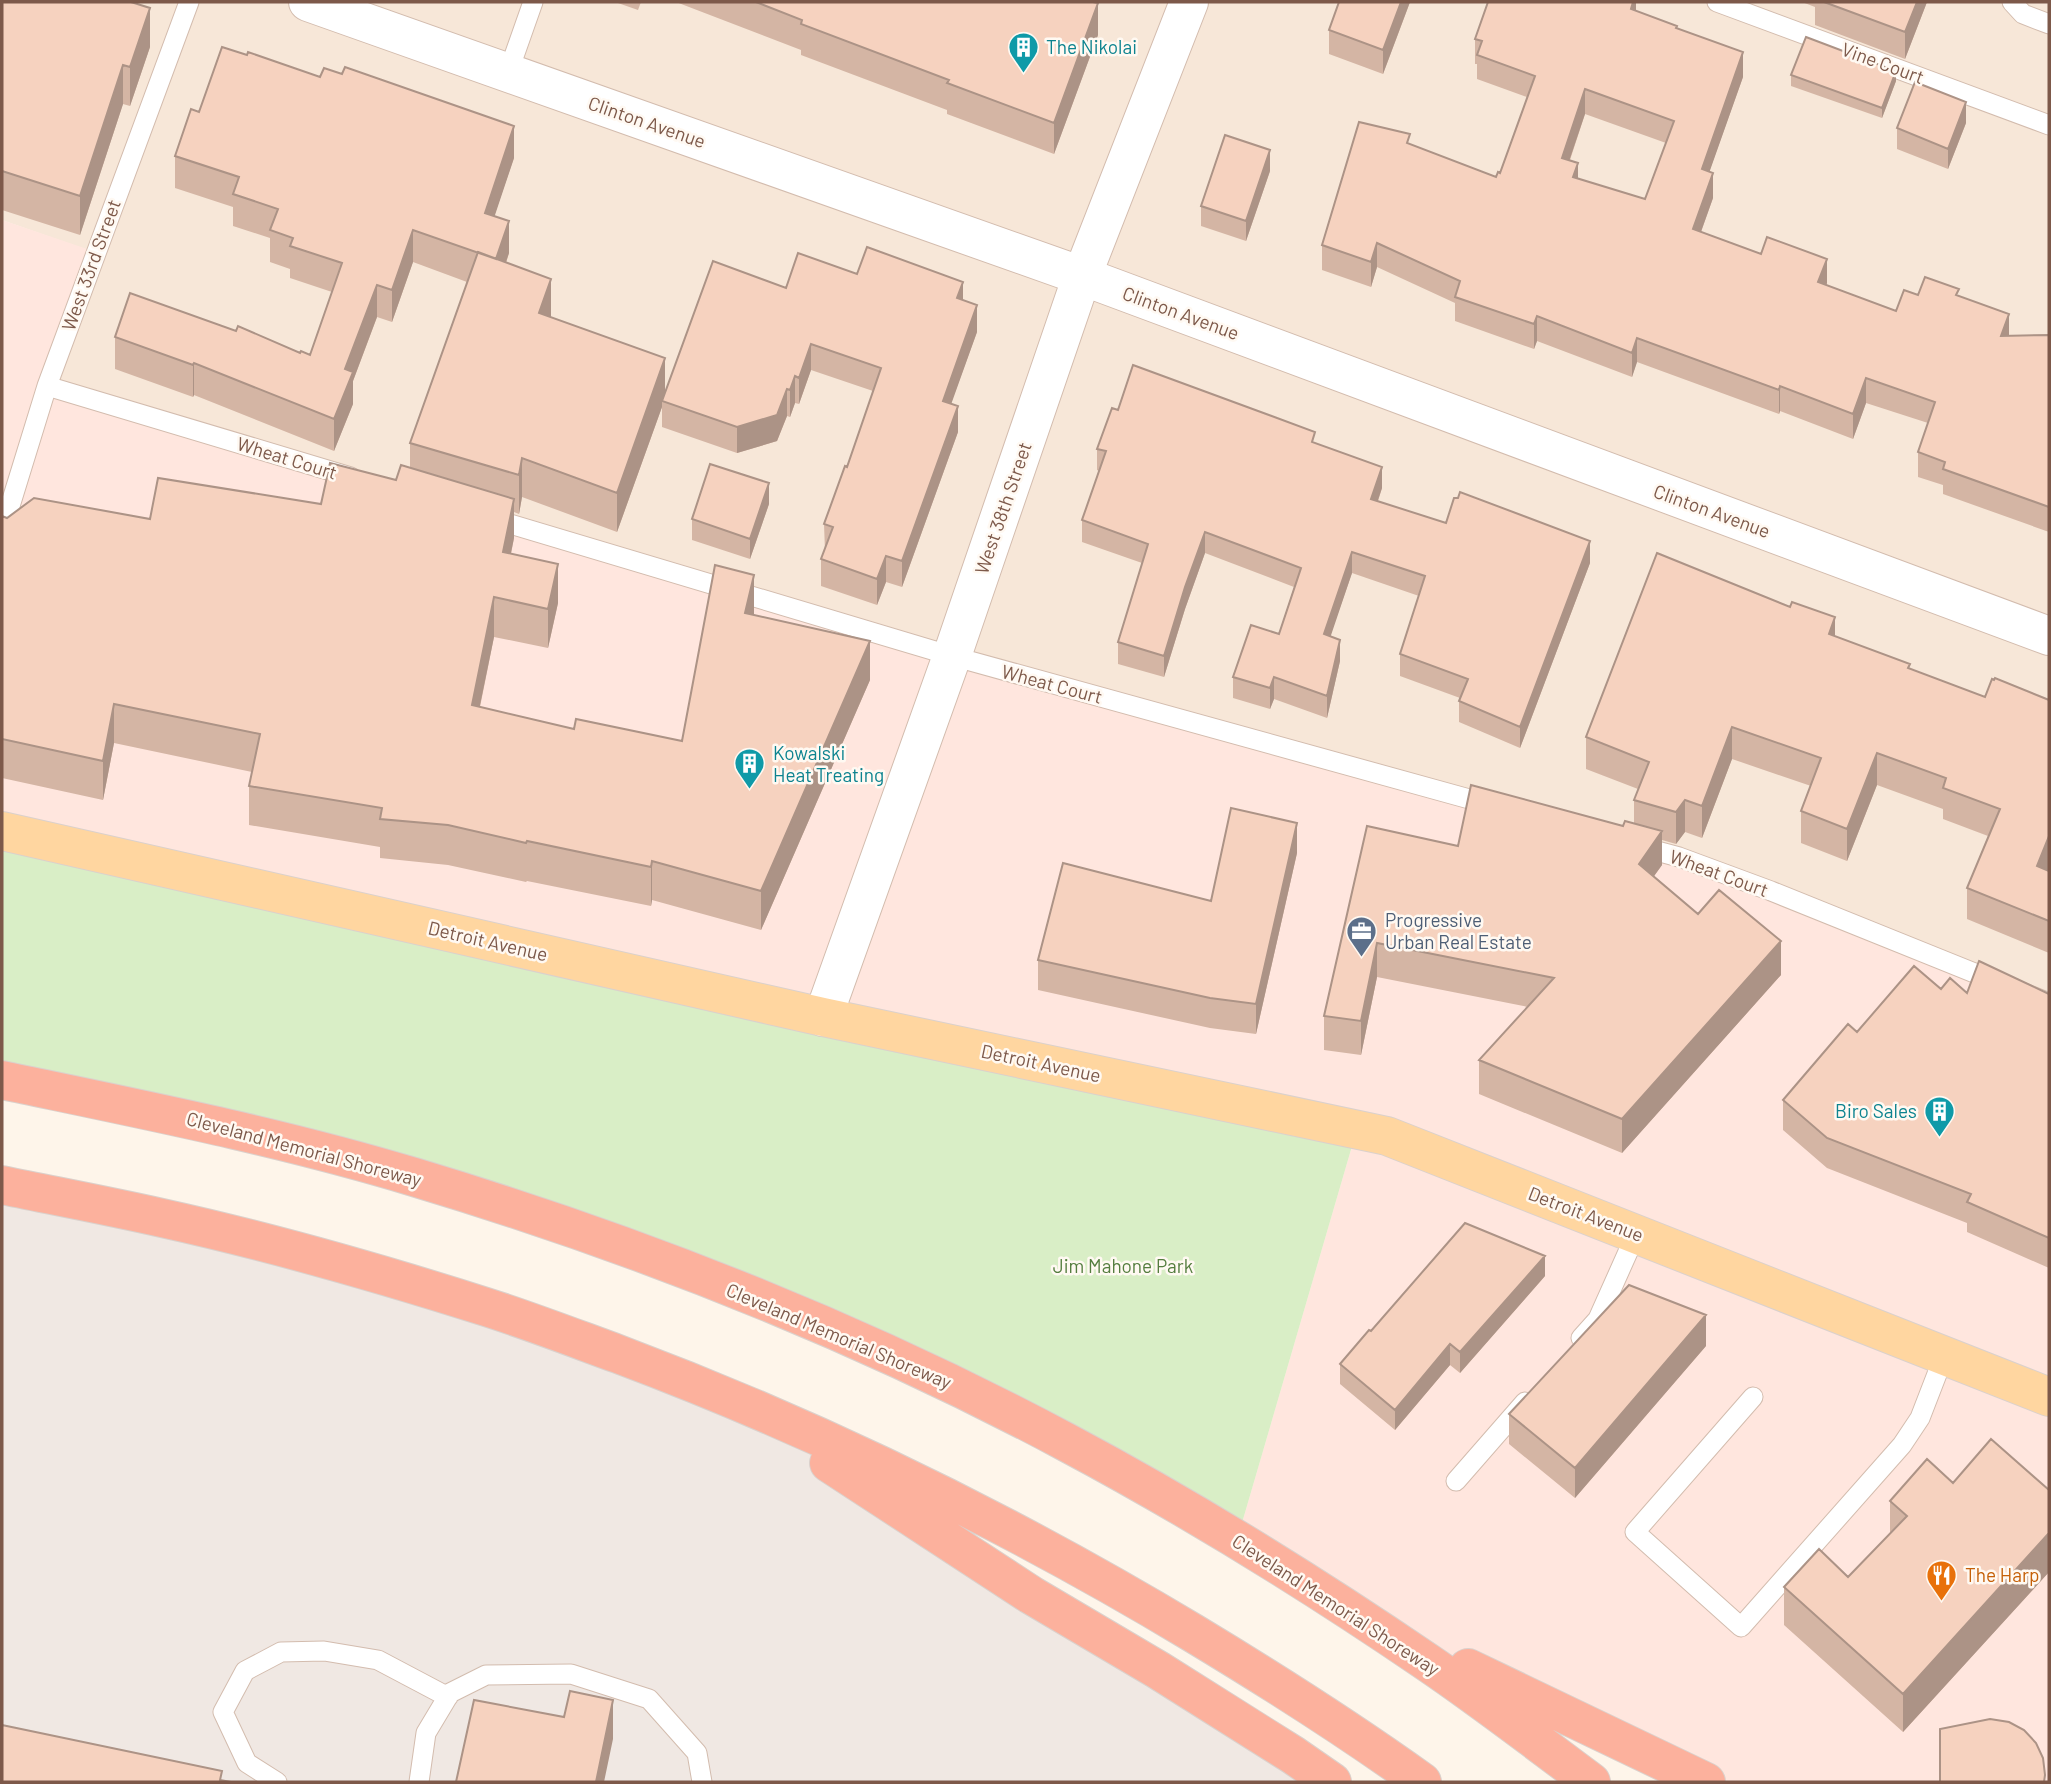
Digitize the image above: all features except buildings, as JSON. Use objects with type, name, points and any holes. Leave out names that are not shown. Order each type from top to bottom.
[{"type":"highway","name":"Cleveland Memorial Shoreway","points":[[2,1080],[250,1133],[412,1177],[581,1231],[736,1290],[898,1359],[976,1395],[1068,1443],[1237,1540],[1426,1661],[1591,1782]]},
{"type":"highway","points":[[2,1185],[164,1218],[401,1280],[491,1308],[727,1396],[877,1464],[1023,1535],[1070,1561],[1251,1668],[1422,1782]]},
{"type":"highway","points":[[727,1396],[1031,1595],[1158,1670],[1332,1782]]},
{"type":"highway","points":[[1354,1614],[1706,1782]]},
{"type":"main road","name":"Detroit Avenue","points":[[2,831],[823,1017],[1387,1136],[2049,1397]]},
{"type":"street","name":"Clinton Avenue","points":[[308,2],[1082,276],[2049,636]]},
{"type":"street","name":"West 38th Street","points":[[823,1017],[953,656],[1082,276],[1189,2]]},
{"type":"lane","name":"West 33rd Street","points":[[2,532],[47,386],[189,2]]},
{"type":"lane","points":[[508,72],[533,2]]},
{"type":"lane","name":"Vine Court","points":[[1717,2],[2049,125]]},
{"type":"lane","points":[[2012,2],[2023,14],[2049,24]]},
{"type":"lane","name":"Wheat Court","points":[[47,386],[369,482]]},
{"type":"lane","name":"Wheat Court","points":[[476,514],[953,656],[1505,809]]},
{"type":"lane","name":"Wheat Court","points":[[1625,842],[1679,857],[1772,891],[2049,1003]]},
{"type":"lane","points":[[1572,1349],[1598,1318],[1636,1234]]},
{"type":"lane","points":[[1754,1397],[1634,1532],[1741,1627],[1902,1445],[1920,1418],[1944,1356]]},
{"type":"lane","points":[[1456,1481],[1536,1390]]},
{"type":"lane","points":[[277,1782],[247,1763],[223,1712],[245,1671],[281,1652],[324,1651],[378,1660],[448,1697]]},
{"type":"lane","points":[[419,1782],[426,1733],[450,1693],[486,1675],[570,1674],[649,1699],[697,1753],[702,1782]]},
{"type":"shaded area","points":[[2,2],[2049,2],[2049,1003],[47,386],[96,253],[2,220]]},
{"type":"shaded area","points":[[2,220],[96,252],[47,385],[1679,857],[2049,1003],[2049,1782],[1706,1782],[1354,1614],[1237,1540],[1357,1129],[2,831]]},
{"type":"shaded area","points":[[2,1185],[164,1218],[727,1396],[1332,1782],[2,1782]]},
{"type":"green space","name":"Jim Mahone Park","points":[[2,831],[1357,1129],[1237,1540],[1161,1496],[581,1231],[2,1080]]},
{"type":"place","name":"The Nikolai","points":[[1023,74]]},
{"type":"place","name":"Kowalski Heat Treating","points":[[750,791]]},
{"type":"place","name":"Progressive Urban Real Estate","points":[[1362,958]]},
{"type":"place","name":"Biro Sales","points":[[1940,1138]]},
{"type":"place","name":"The Harp","points":[[1942,1602]]}]
